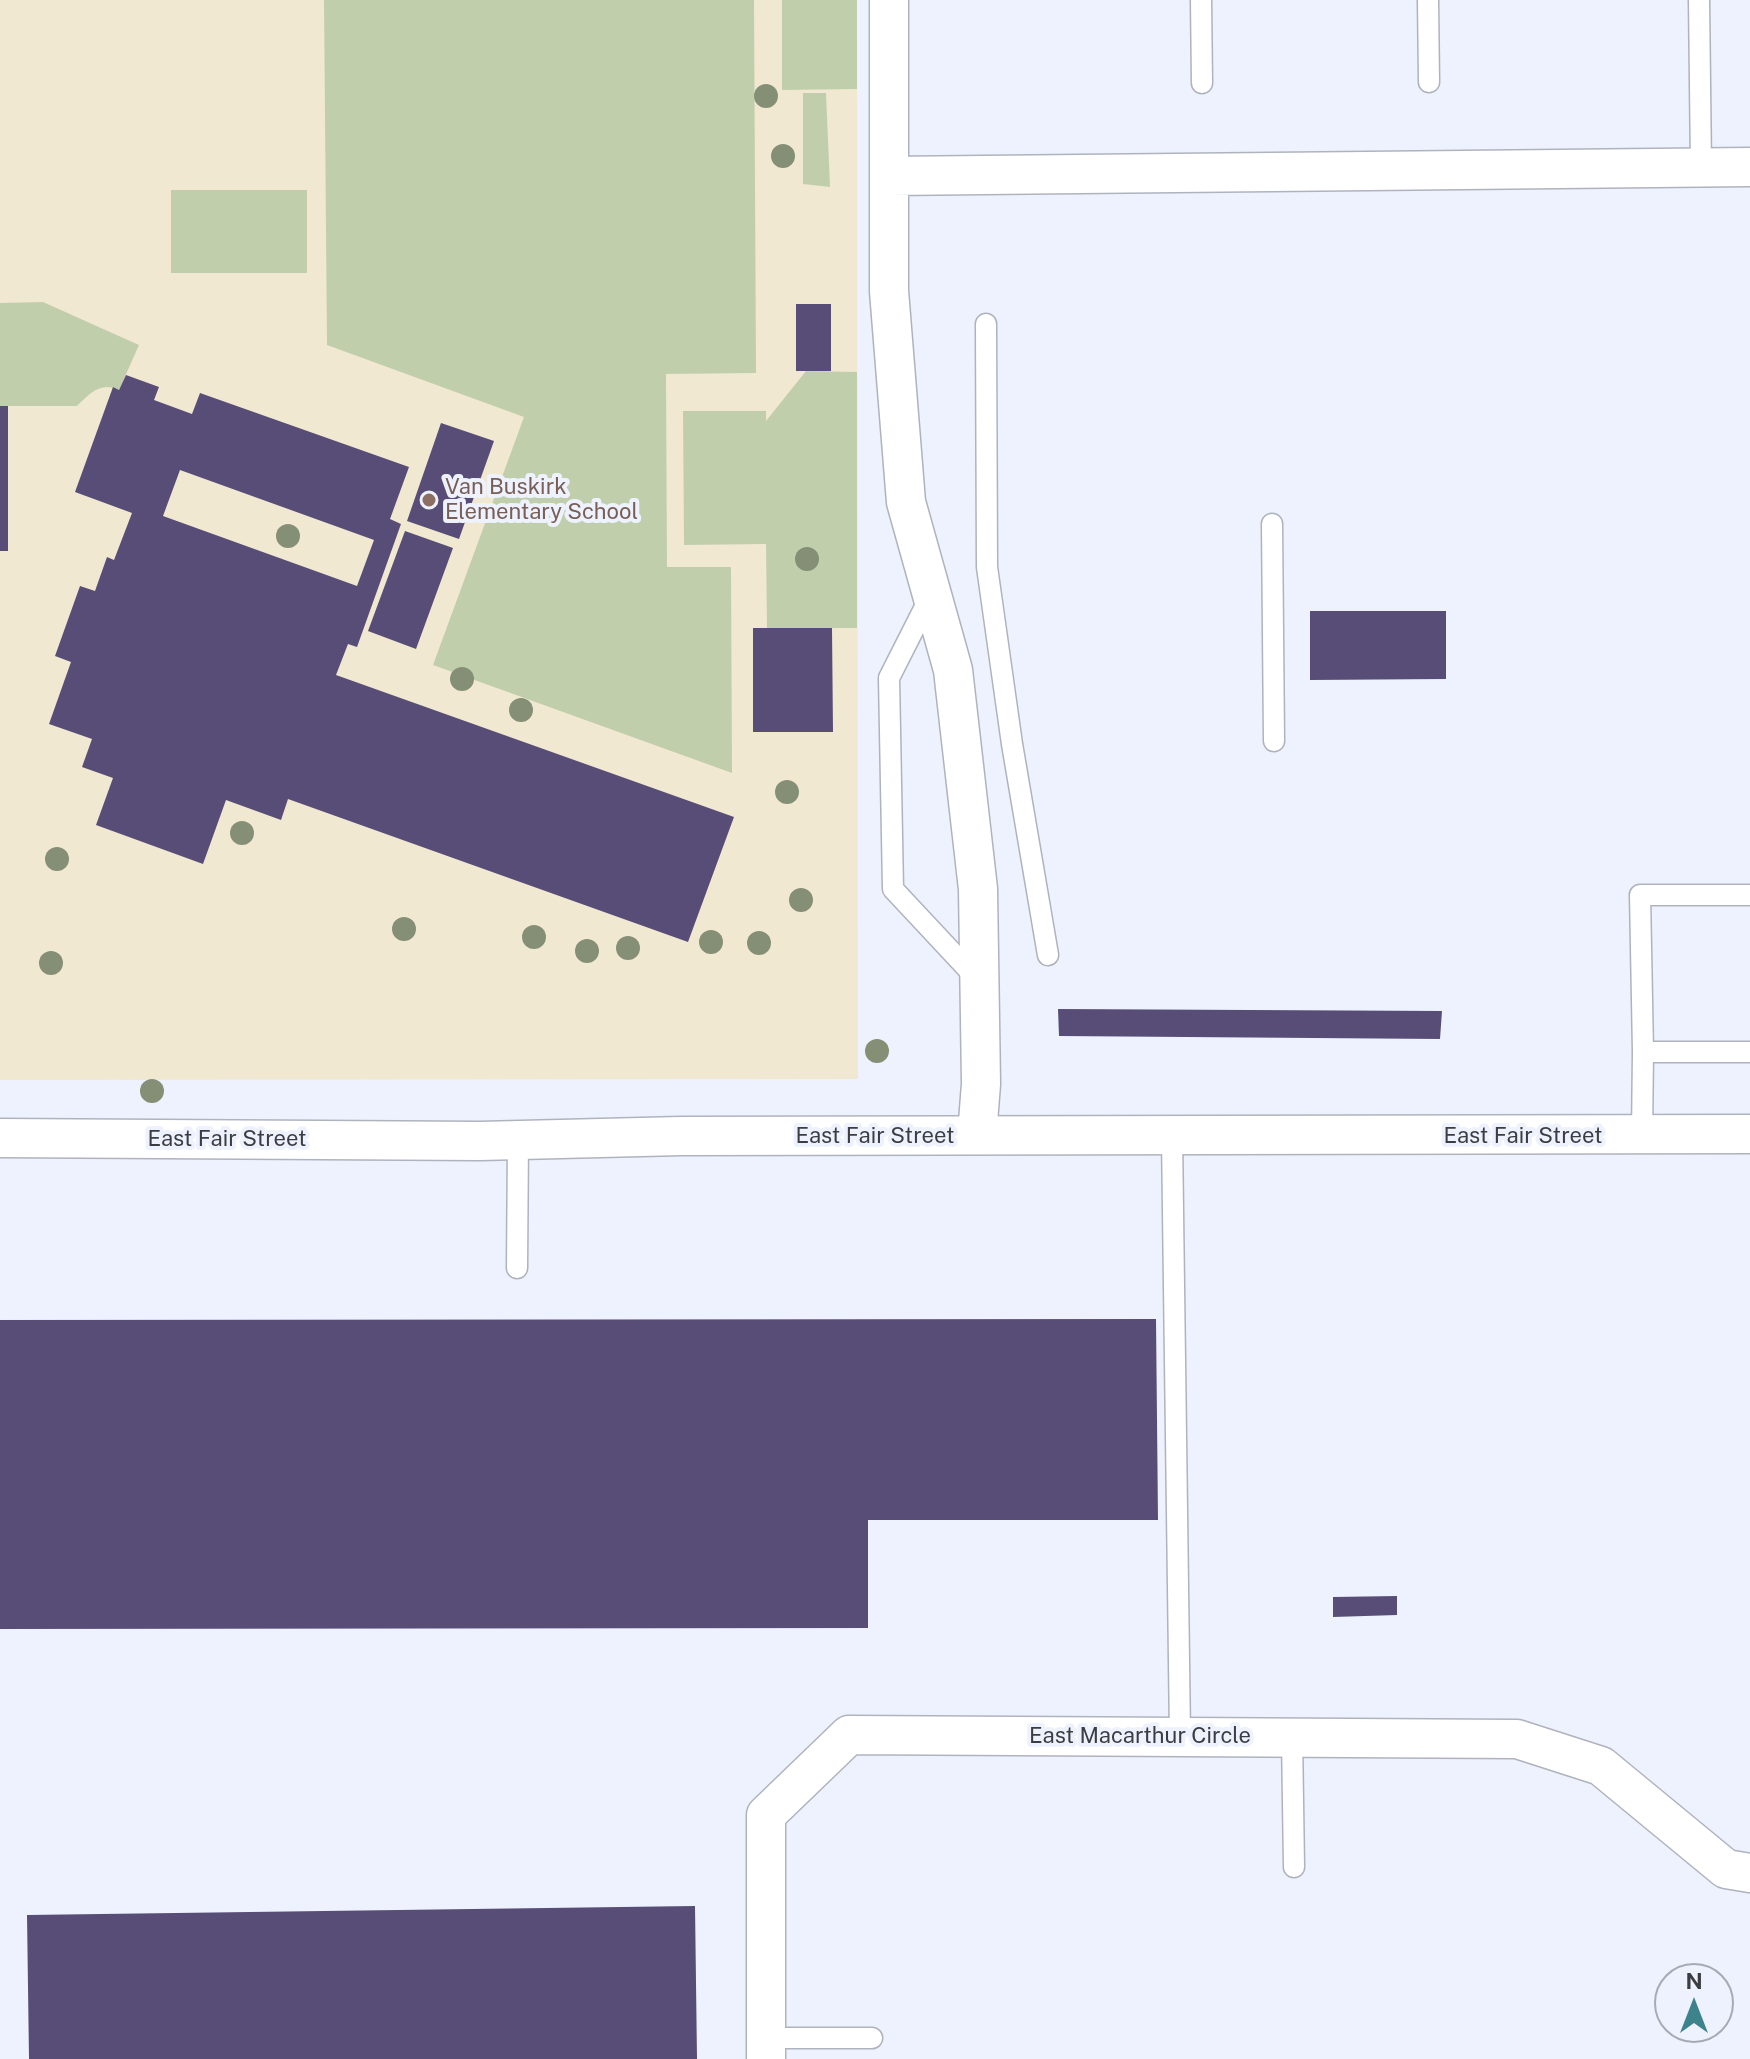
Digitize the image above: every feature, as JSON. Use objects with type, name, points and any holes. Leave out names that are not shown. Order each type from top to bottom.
[{"type":"street","points":[[889,0],[889,291],[906,502],[953,670],[978,889],[981,1084],[977,1135]]},
{"type":"street","points":[[889,176],[1750,167]]},
{"type":"street","name":"East Fair Street","points":[[0,1138],[518,1140],[681,1136],[1750,1134]]},
{"type":"street","name":"East Macarthur Circle","points":[[766,2049],[766,1815],[849,1735],[1517,1739],[1601,1766],[1726,1869],[1750,1873]]},
{"type":"lane","points":[[1201,0],[1202,83]]},
{"type":"lane","points":[[1428,0],[1429,82]]},
{"type":"lane","points":[[1699,0],[1701,167]]},
{"type":"lane","points":[[986,324],[987,567],[1012,744],[1048,955]]},
{"type":"lane","points":[[1272,524],[1274,741]]},
{"type":"lane","points":[[932,593],[889,678],[893,889],[979,982]]},
{"type":"lane","points":[[1642,1135],[1640,895],[1750,895]]},
{"type":"lane","points":[[1643,1052],[1750,1052]]},
{"type":"lane","points":[[1172,1136],[1180,1736]]},
{"type":"lane","points":[[517,1268],[518,1140]]},
{"type":"lane","points":[[1292,1737],[1294,1867]]},
{"type":"lane","points":[[766,2049],[872,2038]]},
{"type":"shaded area","name":"Van Buskirk Elementary School","points":[[0,0],[857,0],[858,1079],[0,1080]]},
{"type":"green space","points":[[324,0],[754,0],[756,373],[666,374],[667,567],[731,567],[732,773],[433,665],[524,417],[327,345]]},
{"type":"green space","points":[[782,0],[857,0],[857,89],[782,90]]},
{"type":"green space","points":[[803,93],[826,93],[830,187],[803,184]]},
{"type":"green space","points":[[171,190],[307,190],[307,273],[171,273]]},
{"type":"green space","points":[[43,302],[139,345],[119,390],[101,388],[77,406],[0,406],[0,303]]},
{"type":"green space","points":[[806,371],[857,372],[857,628],[767,628],[766,544],[684,545],[683,411],[766,411],[766,421]]},
{"type":"building","points":[[796,304],[831,304],[831,371],[796,371]]},
{"type":"building","points":[[126,375],[159,387],[154,400],[192,414],[200,393],[409,467],[390,519],[401,524],[357,647],[348,644],[336,675],[734,817],[688,942],[288,799],[281,820],[226,800],[203,864],[96,825],[113,778],[82,767],[92,739],[49,724],[71,662],[55,656],[80,586],[95,591],[107,557],[114,560],[132,513],[75,492],[113,387],[119,390]],"holes":[[[180,470],[374,540],[357,586],[163,516]]]},
{"type":"building","points":[[0,406],[8,406],[8,551],[0,551]]},
{"type":"building","points":[[441,423],[494,441],[459,539],[407,521]]},
{"type":"building","points":[[405,531],[453,548],[416,649],[368,631]]},
{"type":"building","points":[[1310,611],[1446,611],[1446,679],[1310,680]]},
{"type":"building","points":[[753,628],[832,628],[833,732],[753,732]]},
{"type":"building","points":[[1058,1009],[1442,1011],[1440,1039],[1059,1036]]},
{"type":"building","points":[[1156,1319],[1158,1520],[868,1520],[868,1628],[0,1629],[0,1320]]},
{"type":"building","points":[[1397,1596],[1397,1615],[1333,1617],[1333,1597]]},
{"type":"building","points":[[695,1906],[697,2059],[29,2059],[27,1915]]},
{"type":"place","name":"Van Buskirk Elementary School","points":[[429,500]]}]
